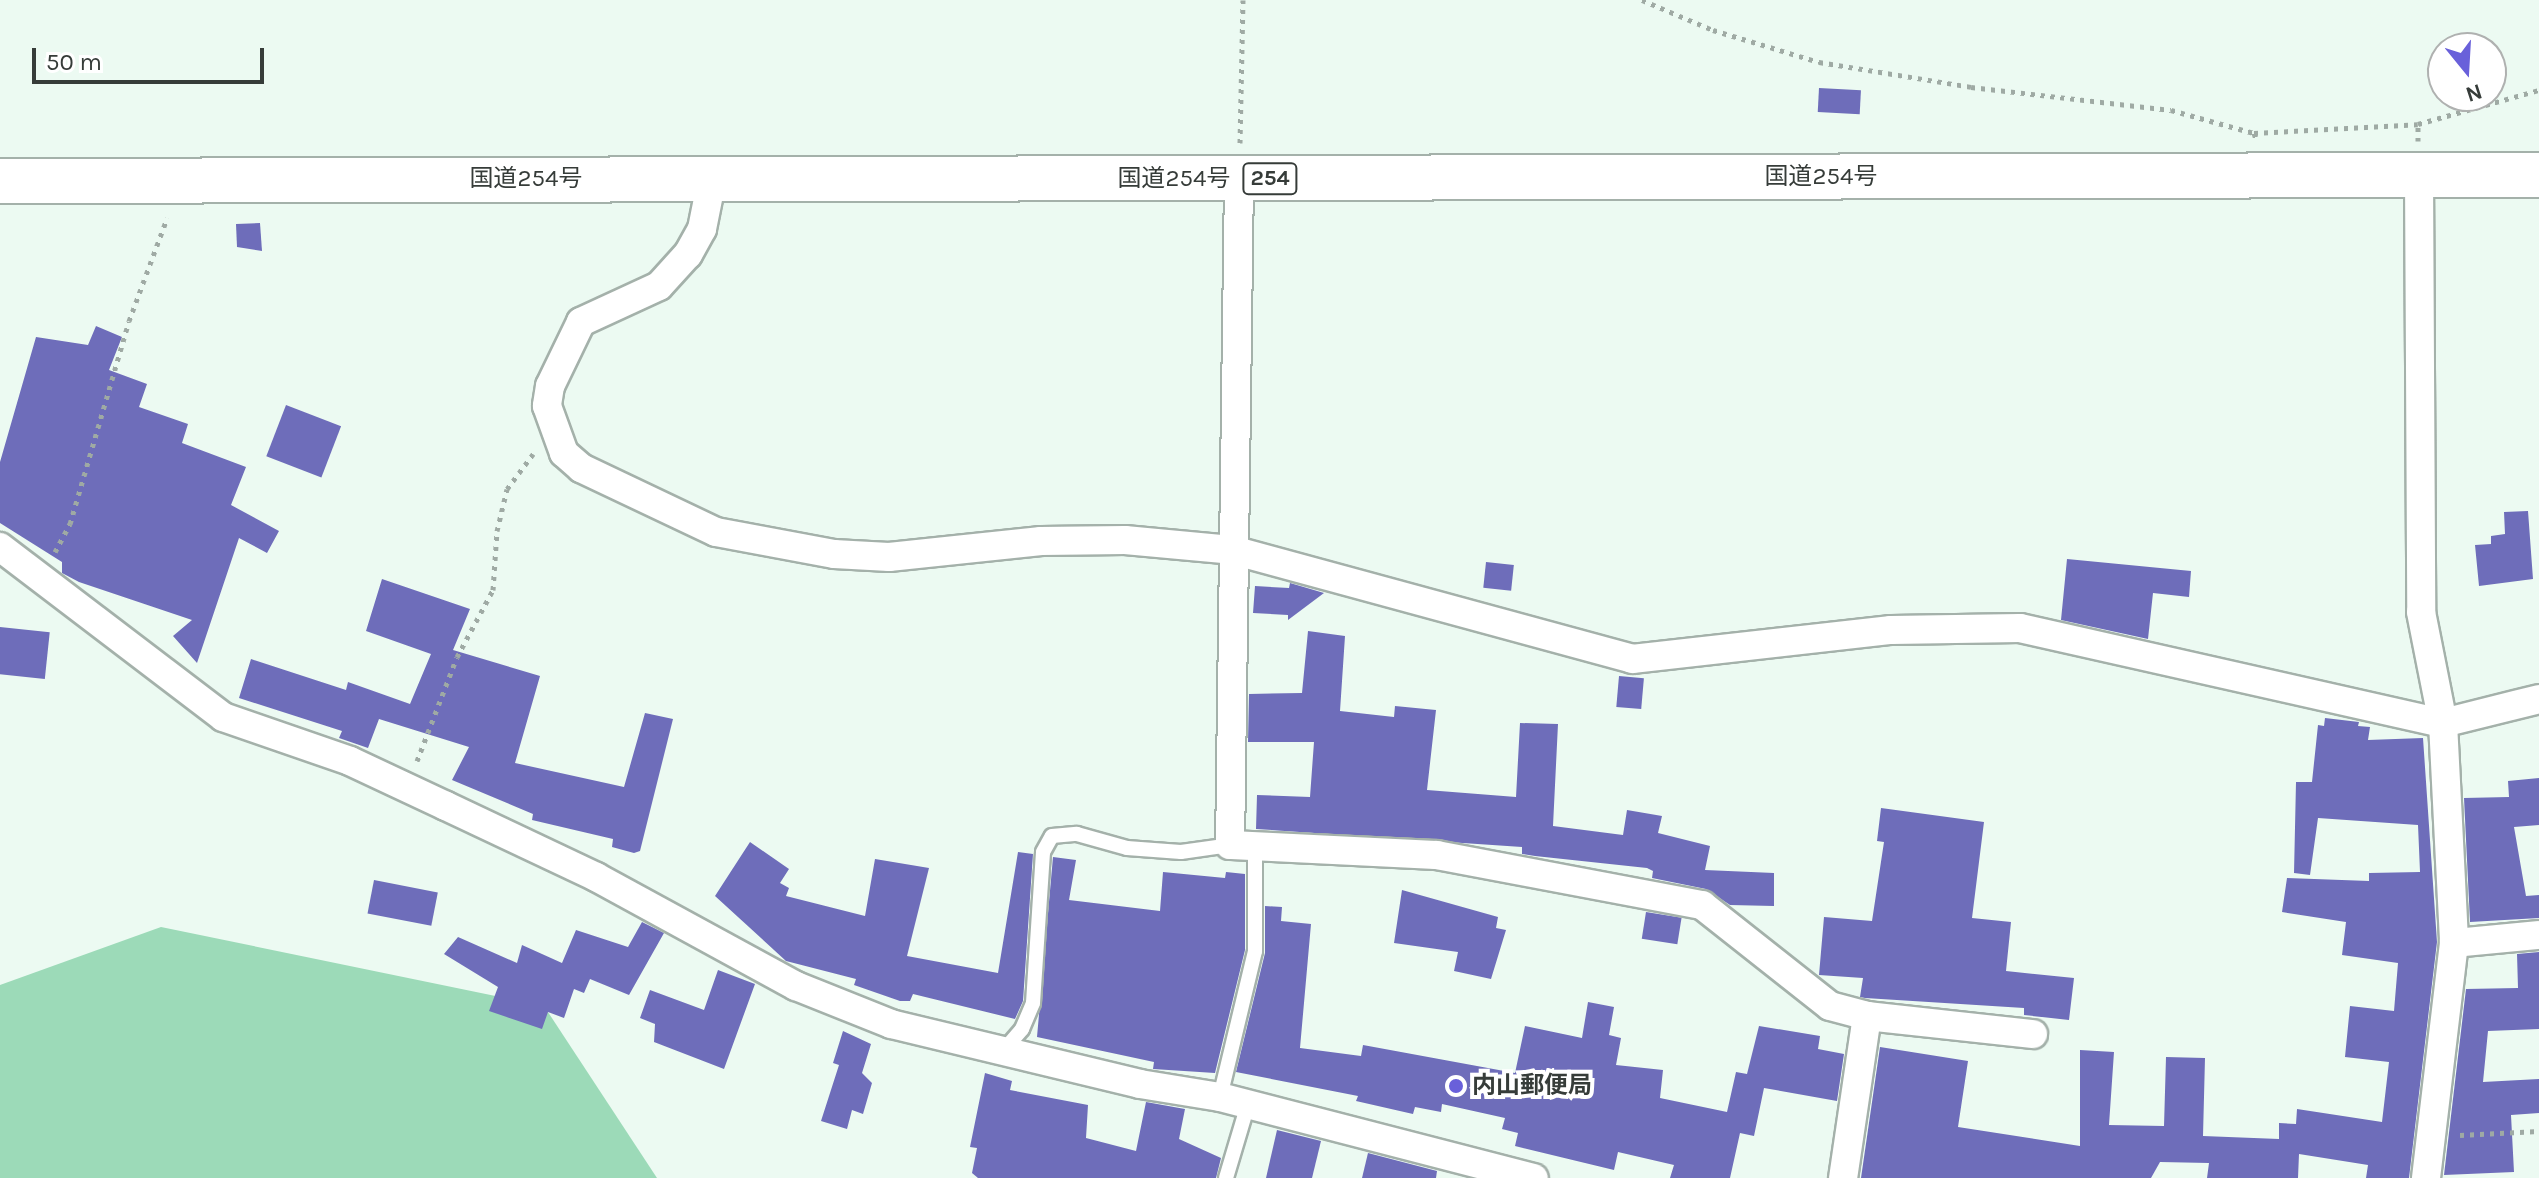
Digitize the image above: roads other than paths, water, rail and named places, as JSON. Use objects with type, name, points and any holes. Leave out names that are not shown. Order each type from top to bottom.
[{"type":"highway","name":"国道254号","points":[[0,181],[2539,175]]},
{"type":"street","points":[[2419,175],[2421,612],[2443,723],[2454,943],[2426,1178]]},
{"type":"street","points":[[712,179],[702,229],[674,272],[659,286],[590,315],[569,340],[550,386],[547,406],[564,453],[581,468],[716,532],[773,545],[889,557],[1041,541],[1125,540],[1232,550],[1632,659],[1891,630],[2020,628],[2443,723],[2539,699]]},
{"type":"street","points":[[1239,179],[1232,550],[1243,846],[1437,855],[1702,905],[1830,1006],[1867,1016],[2033,1034]]},
{"type":"street","points":[[0,547],[223,717],[350,761],[596,877],[796,986],[891,1024],[1002,1052],[1234,1101],[1455,1169],[1534,1178]]},
{"type":"street","points":[[2454,943],[2539,935]]},
{"type":"street","points":[[1843,1178],[1849,1110],[1867,1016]]},
{"type":"lane","points":[[1002,1052],[1022,1029],[1033,1003],[1043,852],[1052,836],[1077,834],[1127,848],[1181,852],[1243,846],[1255,951],[1226,1178]]},
{"type":"place","name":"内山郵便局","points":[[1456,1086]]}]
